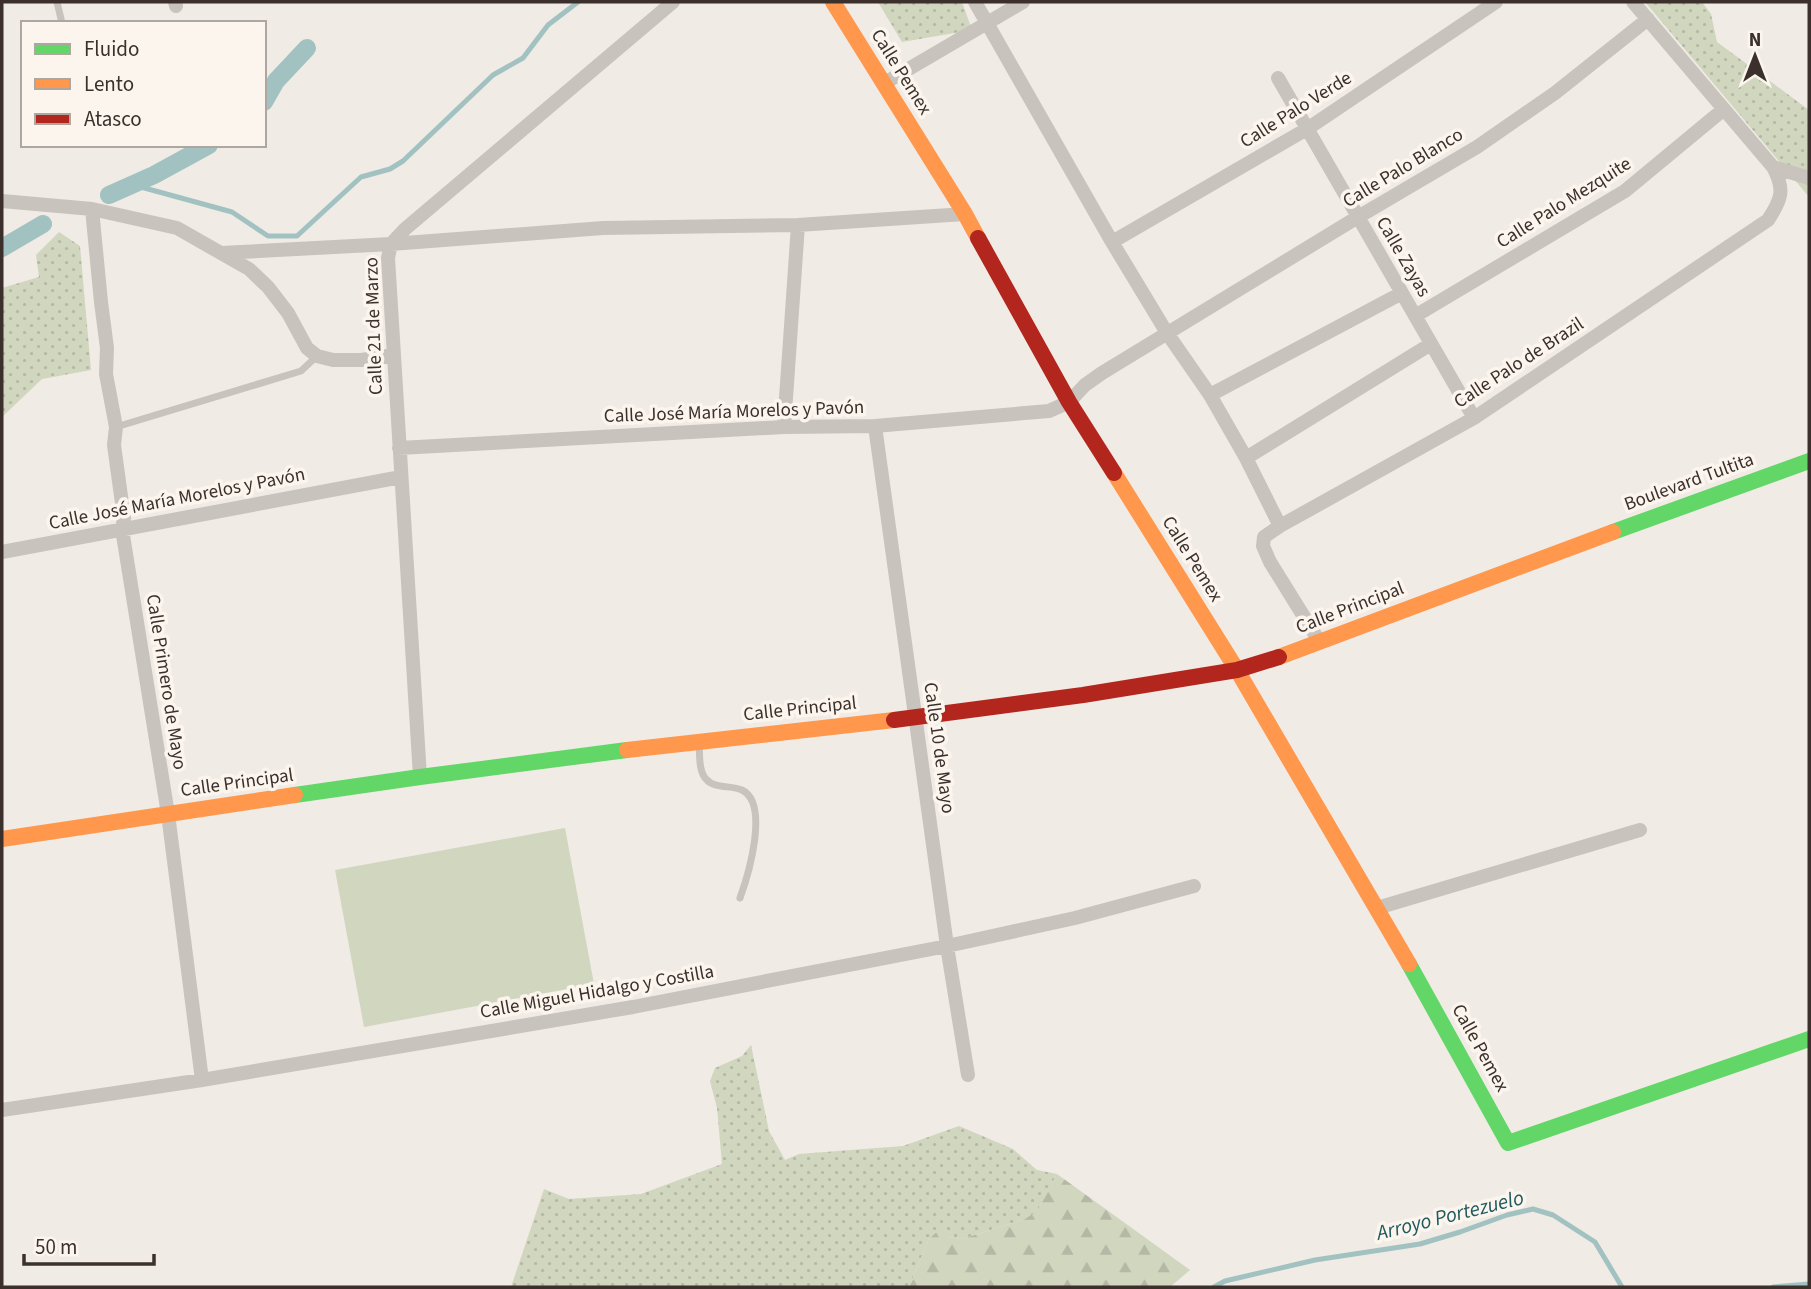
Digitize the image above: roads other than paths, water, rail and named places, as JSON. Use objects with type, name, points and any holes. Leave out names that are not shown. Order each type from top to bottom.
[{"type":"street","name":"Calle 21 de Marzo","points":[[419,777],[388,258],[391,244],[405,229],[673,2]]},
{"type":"street","name":"Calle Pemex","points":[[833,2],[965,214],[1069,402],[1237,670],[1377,908],[1508,1143],[1809,1039]]},
{"type":"street","points":[[975,2],[1112,242],[1167,333],[1210,395],[1280,526]]},
{"type":"street","points":[[883,84],[1023,2]]},
{"type":"street","name":"Calle Palo Verde","points":[[1112,242],[1307,129],[1496,2]]},
{"type":"street","points":[[1633,2],[1773,167],[1809,177]]},
{"type":"street","name":"Calle Palo Blanco","points":[[1069,402],[1093,379],[1358,216],[1477,147],[1555,93],[1648,19]]},
{"type":"street","name":"Calle Zayas","points":[[1278,78],[1474,418]]},
{"type":"street","name":"Calle Palo Mezquite","points":[[1415,316],[1625,191],[1724,109]]},
{"type":"street","name":"Calle Palo de Brazil","points":[[1318,642],[1270,562],[1263,546],[1264,537],[1474,418],[1768,220],[1779,201],[1781,190],[1780,180],[1773,167]]},
{"type":"street","points":[[2,201],[92,209],[177,228],[249,269],[268,287],[288,313],[307,348],[317,356],[333,360],[361,360],[394,355]]},
{"type":"street","name":"Calle Primero de Mayo","points":[[92,209],[107,348],[106,374],[116,427],[114,445],[124,518],[122,528],[168,814],[202,1080]]},
{"type":"street","points":[[221,253],[391,244],[603,228],[798,225],[965,214]]},
{"type":"street","points":[[784,427],[798,225]]},
{"type":"street","points":[[1210,395],[1402,293]]},
{"type":"street","points":[[1246,458],[1432,344]]},
{"type":"street","name":"Calle José María Morelos y Pavón","points":[[399,448],[784,427],[875,426],[1048,411],[1069,402]]},
{"type":"street","name":"Calle 10 de Mayo","points":[[875,426],[947,946],[968,1075]]},
{"type":"street","name":"Boulevard Tultita","points":[[1582,543],[1809,461]]},
{"type":"street","name":"Calle José María Morelos y Pavón","points":[[2,552],[401,477]]},
{"type":"street","name":"Calle Principal","points":[[2,839],[419,777],[699,741],[915,718],[1237,670],[1279,657],[1582,543]]},
{"type":"street","points":[[1377,908],[1640,830]]},
{"type":"street","name":"Calle Miguel Hidalgo y Costilla","points":[[2,1111],[633,1007],[947,946],[1075,918],[1194,886]]},
{"type":"lane","points":[[57,2],[62,21]]},
{"type":"lane","points":[[116,427],[301,371],[317,356]]},
{"type":"lane","points":[[699,741],[701,766],[706,779],[712,784],[743,790],[754,804],[754,845],[749,875],[740,898]]},
{"type":"waterway","points":[[130,184],[232,212],[268,236],[297,236],[361,177],[390,169],[403,161],[493,75],[523,58],[548,25],[578,2]]},
{"type":"waterway","points":[[266,98],[276,81],[307,48]]},
{"type":"waterway","points":[[109,195],[154,175],[205,147]]},
{"type":"waterway","points":[[2,248],[43,224]]},
{"type":"waterway","name":"Arroyo Portezuelo","points":[[1214,1287],[1225,1281],[1315,1260],[1420,1244],[1533,1209],[1553,1215],[1595,1242],[1622,1287]]},
{"type":"waterway","name":"Arroyo Portezuelo","points":[[1773,1287],[1809,1284]]}]
